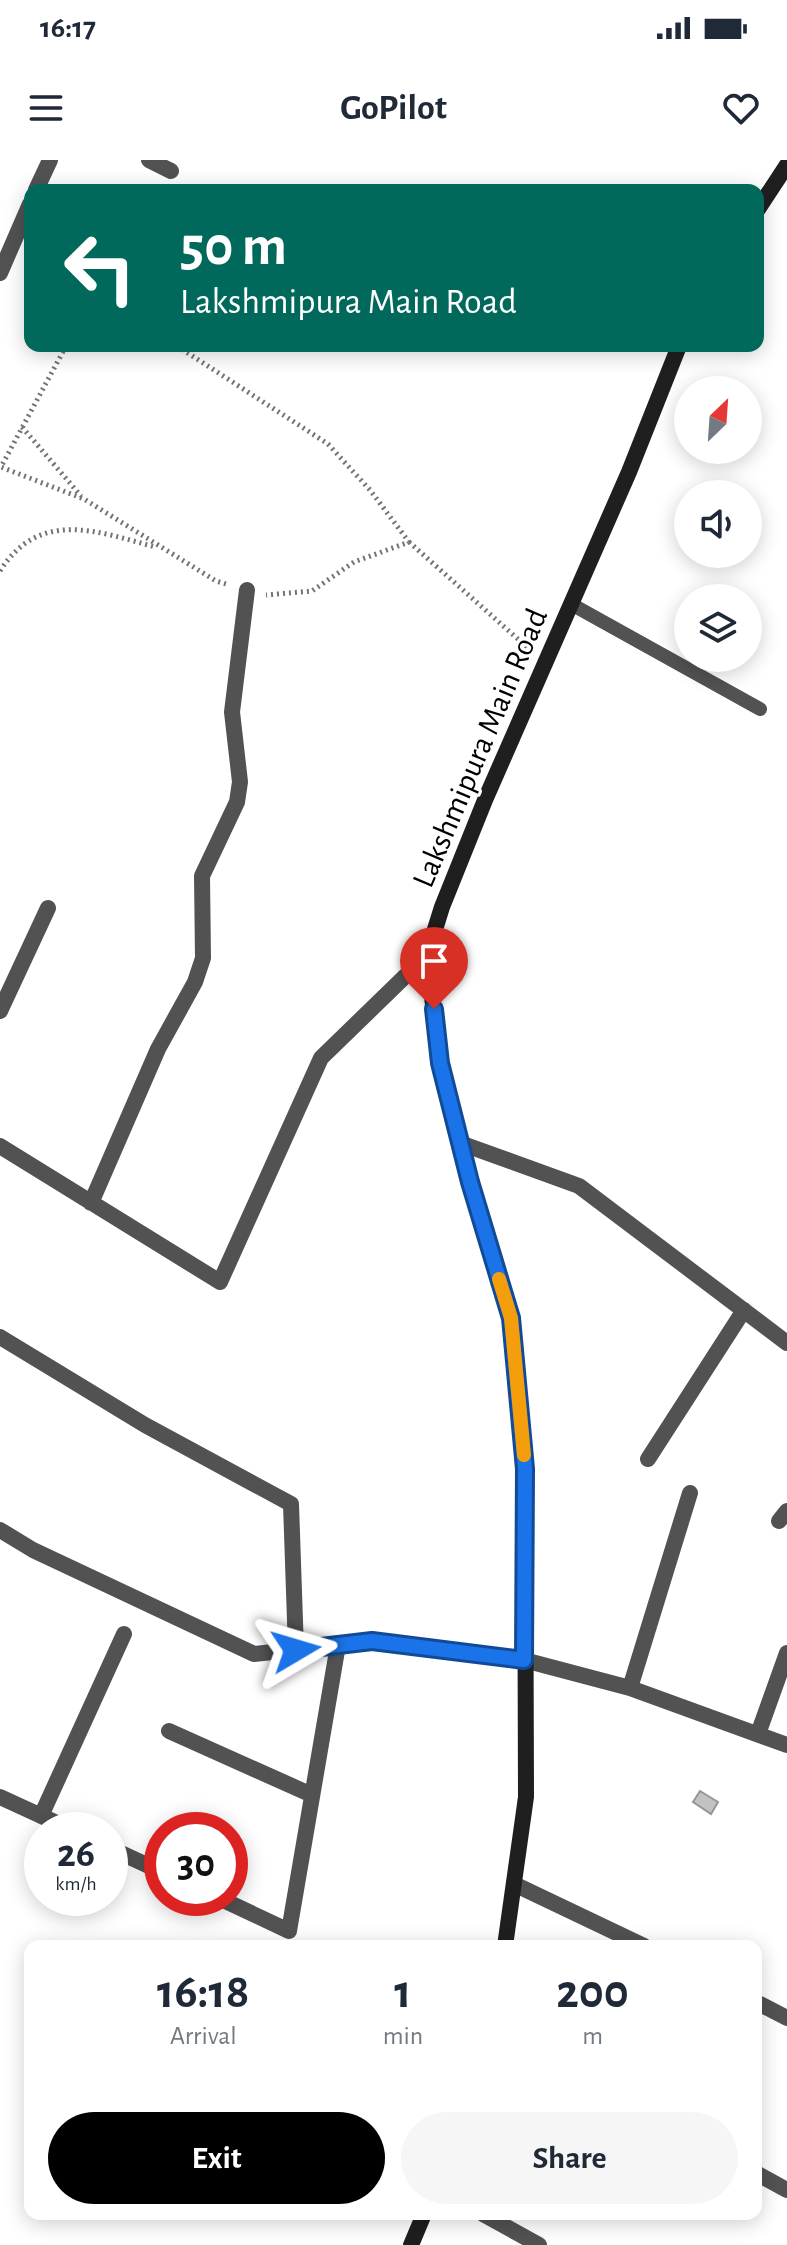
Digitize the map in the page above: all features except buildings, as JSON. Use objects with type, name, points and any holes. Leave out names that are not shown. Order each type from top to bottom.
[{"type":"main road","points":[[764,200],[787,165]]},
{"type":"main road","name":"Lakshmipura Main Road","points":[[506,1940],[526,1797],[525,1469],[511,1318],[440,1063],[427,955],[442,907],[485,800],[629,472],[677,352]]},
{"type":"main road","points":[[411,2245],[421,2220]]},
{"type":"street","points":[[39,184],[50,160]]},
{"type":"street","points":[[149,160],[171,171]]},
{"type":"street","points":[[0,273],[24,218]]},
{"type":"street","points":[[91,1203],[158,1049],[195,982],[203,958],[202,876],[237,802],[240,782],[232,712],[247,590]]},
{"type":"street","points":[[0,1011],[48,908]]},
{"type":"street","points":[[0,1146],[220,1282],[321,1058],[427,955]]},
{"type":"street","points":[[460,1143],[579,1186],[787,1343]]},
{"type":"street","points":[[648,1459],[744,1310]]},
{"type":"street","points":[[0,1337],[145,1425],[291,1504],[296,1650]]},
{"type":"street","points":[[630,1688],[690,1493]]},
{"type":"street","points":[[0,1530],[33,1550],[254,1654],[372,1641],[524,1660],[630,1688],[787,1745]]},
{"type":"street","points":[[43,1812],[124,1634]]},
{"type":"street","points":[[248,1912],[289,1931],[338,1645]]},
{"type":"street","points":[[758,1734],[787,1653]]},
{"type":"street","points":[[169,1731],[312,1795]]},
{"type":"street","points":[[0,1797],[32,1812]]},
{"type":"street","points":[[516,1885],[631,1940]]},
{"type":"street","points":[[762,2005],[787,2018]]},
{"type":"street","points":[[762,2176],[787,2190]]},
{"type":"street","points":[[494,2220],[539,2245]]},
{"type":"lane","points":[[571,604],[760,709]]},
{"type":"path","points":[[63,352],[1,467],[84,499],[216,581],[263,595],[312,591],[354,562],[409,542]]},
{"type":"path","points":[[186,352],[328,444],[370,490],[409,542],[545,663]]},
{"type":"path","points":[[22,427],[84,499]]},
{"type":"path","points":[[0,571],[23,542],[44,532],[71,529],[100,532],[164,549]]},
{"type":"slow traffic","points":[[499,1279],[511,1318],[524,1455]]},
{"type":"route","points":[[296,1650],[372,1641],[524,1660],[525,1469],[511,1318],[470,1182],[440,1063],[434,1009]]}]
